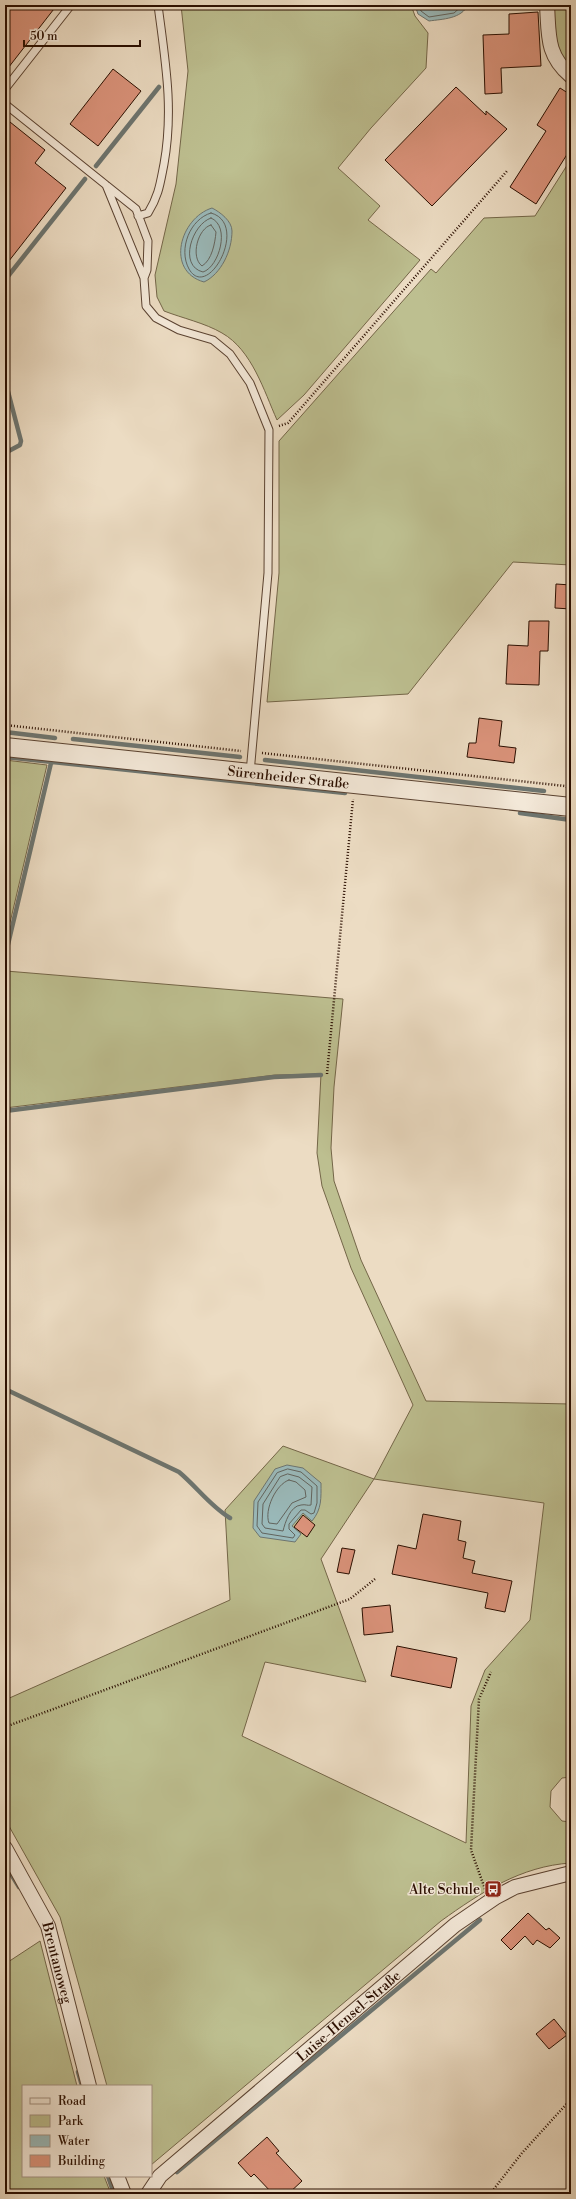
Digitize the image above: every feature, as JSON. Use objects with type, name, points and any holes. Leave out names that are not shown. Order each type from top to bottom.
[{"type":"street","points":[[547,5],[550,46],[559,66],[571,76]]},
{"type":"street","name":"Sürenheider Straße","points":[[5,746],[250,774],[571,807]]},
{"type":"street","name":"Brentanoweg","points":[[5,1848],[48,1926],[89,2085]]},
{"type":"street","name":"Luise-Hensel-Straße","points":[[148,2194],[160,2176],[455,1924],[490,1901],[515,1887],[571,1873]]},
{"type":"street","points":[[117,2177],[124,2194]]},
{"type":"lane","points":[[5,89],[71,5]]},
{"type":"lane","points":[[138,216],[148,213],[158,197],[169,137],[170,98],[158,5]]},
{"type":"lane","points":[[5,104],[136,209],[148,241],[147,270],[144,278]]},
{"type":"lane","points":[[106,185],[144,278],[146,306],[156,318],[179,330],[213,340],[230,354],[250,383],[270,430],[268,573],[250,774]]},
{"type":"path","points":[[270,430],[288,423],[507,171]]},
{"type":"path","points":[[5,725],[565,786],[571,789]]},
{"type":"path","points":[[327,1074],[354,784]]},
{"type":"path","points":[[5,1727],[350,1599],[375,1579]]},
{"type":"path","points":[[490,1901],[471,1850],[479,1699],[491,1672]]},
{"type":"path","points":[[490,2194],[522,2152],[571,2099]]},
{"type":"green space","points":[[181,5],[411,5],[415,16],[428,33],[426,68],[371,128],[338,168],[380,206],[368,220],[420,260],[304,395],[277,420],[256,372],[249,360],[232,340],[208,326],[164,311],[157,297],[155,275],[176,184],[188,71]]},
{"type":"green space","points":[[551,5],[571,5],[571,70],[554,44]]},
{"type":"green space","points":[[571,159],[571,565],[513,562],[408,694],[267,702],[279,573],[279,441],[431,269],[436,273],[484,218],[535,216]]},
{"type":"green space","points":[[5,760],[47,765],[5,944]]},
{"type":"green space","points":[[6,971],[343,999],[334,1087],[331,1148],[334,1181],[361,1260],[426,1401],[571,1404],[571,1777],[562,1778],[551,1791],[550,1807],[562,1821],[571,1822],[571,1863],[535,1869],[518,1875],[486,1891],[441,1921],[152,2164],[152,2085],[107,2085],[60,1917],[5,1819],[5,1700],[230,1600],[225,1510],[283,1446],[374,1479],[413,1405],[351,1268],[322,1186],[317,1153],[321,1074],[275,1075],[5,1108]],"holes":[[[374,1479],[544,1503],[530,1620],[485,1670],[471,1706],[466,1843],[242,1736],[265,1662],[366,1682],[321,1559]]]},
{"type":"green space","points":[[40,1941],[77,2085],[22,2085],[22,2177],[104,2177],[111,2194],[5,2194],[5,1964]]},
{"type":"water","points":[[415,5],[468,5],[465,10],[456,16],[429,21],[418,14]]},
{"type":"water","points":[[212,208],[228,220],[232,231],[228,254],[216,273],[204,282],[192,276],[184,267],[181,256],[181,245],[185,233],[192,222],[201,214]]},
{"type":"water","points":[[287,1465],[303,1468],[321,1483],[320,1503],[315,1517],[312,1521],[303,1513],[292,1526],[301,1534],[295,1542],[260,1537],[253,1528],[254,1501],[275,1469]]},
{"type":"building","points":[[5,5],[57,5],[5,72]]},
{"type":"building","points":[[538,12],[541,66],[501,68],[502,93],[485,94],[483,35],[509,34],[509,14]]},
{"type":"building","points":[[113,69],[141,91],[98,146],[70,124]]},
{"type":"building","points":[[456,87],[486,115],[486,111],[507,129],[432,206],[385,160]]},
{"type":"building","points":[[560,88],[571,95],[571,148],[536,204],[510,187],[546,131],[537,125]]},
{"type":"building","points":[[5,118],[45,150],[35,163],[66,188],[5,266]]},
{"type":"building","points":[[556,584],[571,585],[571,609],[555,608]]},
{"type":"building","points":[[529,621],[549,621],[548,651],[540,651],[539,685],[506,684],[508,645],[528,646]]},
{"type":"building","points":[[479,718],[502,721],[499,746],[516,748],[514,763],[467,757],[469,743],[476,743]]},
{"type":"building","points":[[423,1514],[461,1521],[458,1540],[466,1542],[463,1558],[475,1561],[472,1573],[512,1581],[505,1612],[485,1608],[488,1593],[392,1574],[398,1545],[416,1549]]},
{"type":"building","points":[[303,1515],[315,1525],[307,1537],[294,1527]]},
{"type":"building","points":[[342,1548],[355,1550],[349,1574],[337,1572]]},
{"type":"building","points":[[390,1605],[393,1632],[364,1635],[362,1608]]},
{"type":"building","points":[[397,1646],[457,1658],[451,1688],[391,1676]]},
{"type":"building","points":[[528,1913],[546,1930],[549,1928],[560,1938],[550,1948],[537,1940],[533,1945],[525,1936],[511,1950],[501,1940]]},
{"type":"building","points":[[554,2019],[567,2035],[549,2049],[536,2034]]},
{"type":"building","points":[[267,2137],[279,2151],[276,2153],[302,2181],[288,2194],[273,2194],[254,2174],[251,2177],[238,2163]]},
{"type":"waterway","points":[[96,166],[159,87]]},
{"type":"waterway","points":[[5,280],[85,179]]},
{"type":"waterway","points":[[5,380],[21,441],[20,445],[5,453]]},
{"type":"waterway","points":[[5,732],[55,738]]},
{"type":"waterway","points":[[73,739],[240,757]]},
{"type":"waterway","points":[[5,757],[345,793]]},
{"type":"waterway","points":[[265,760],[544,791]]},
{"type":"waterway","points":[[5,957],[51,763]]},
{"type":"waterway","points":[[520,813],[571,820]]},
{"type":"waterway","points":[[5,1111],[274,1077],[321,1075]]},
{"type":"waterway","points":[[5,1389],[179,1472],[216,1508],[230,1518]]},
{"type":"waterway","points":[[11,1874],[19,1887]]},
{"type":"waterway","points":[[177,2172],[480,1920]]},
{"type":"waterway","points":[[78,2072],[82,2085]]},
{"type":"waterway","points":[[108,2177],[114,2194]]},
{"type":"place","name":"Alte Schule","points":[[493,1889]]}]
